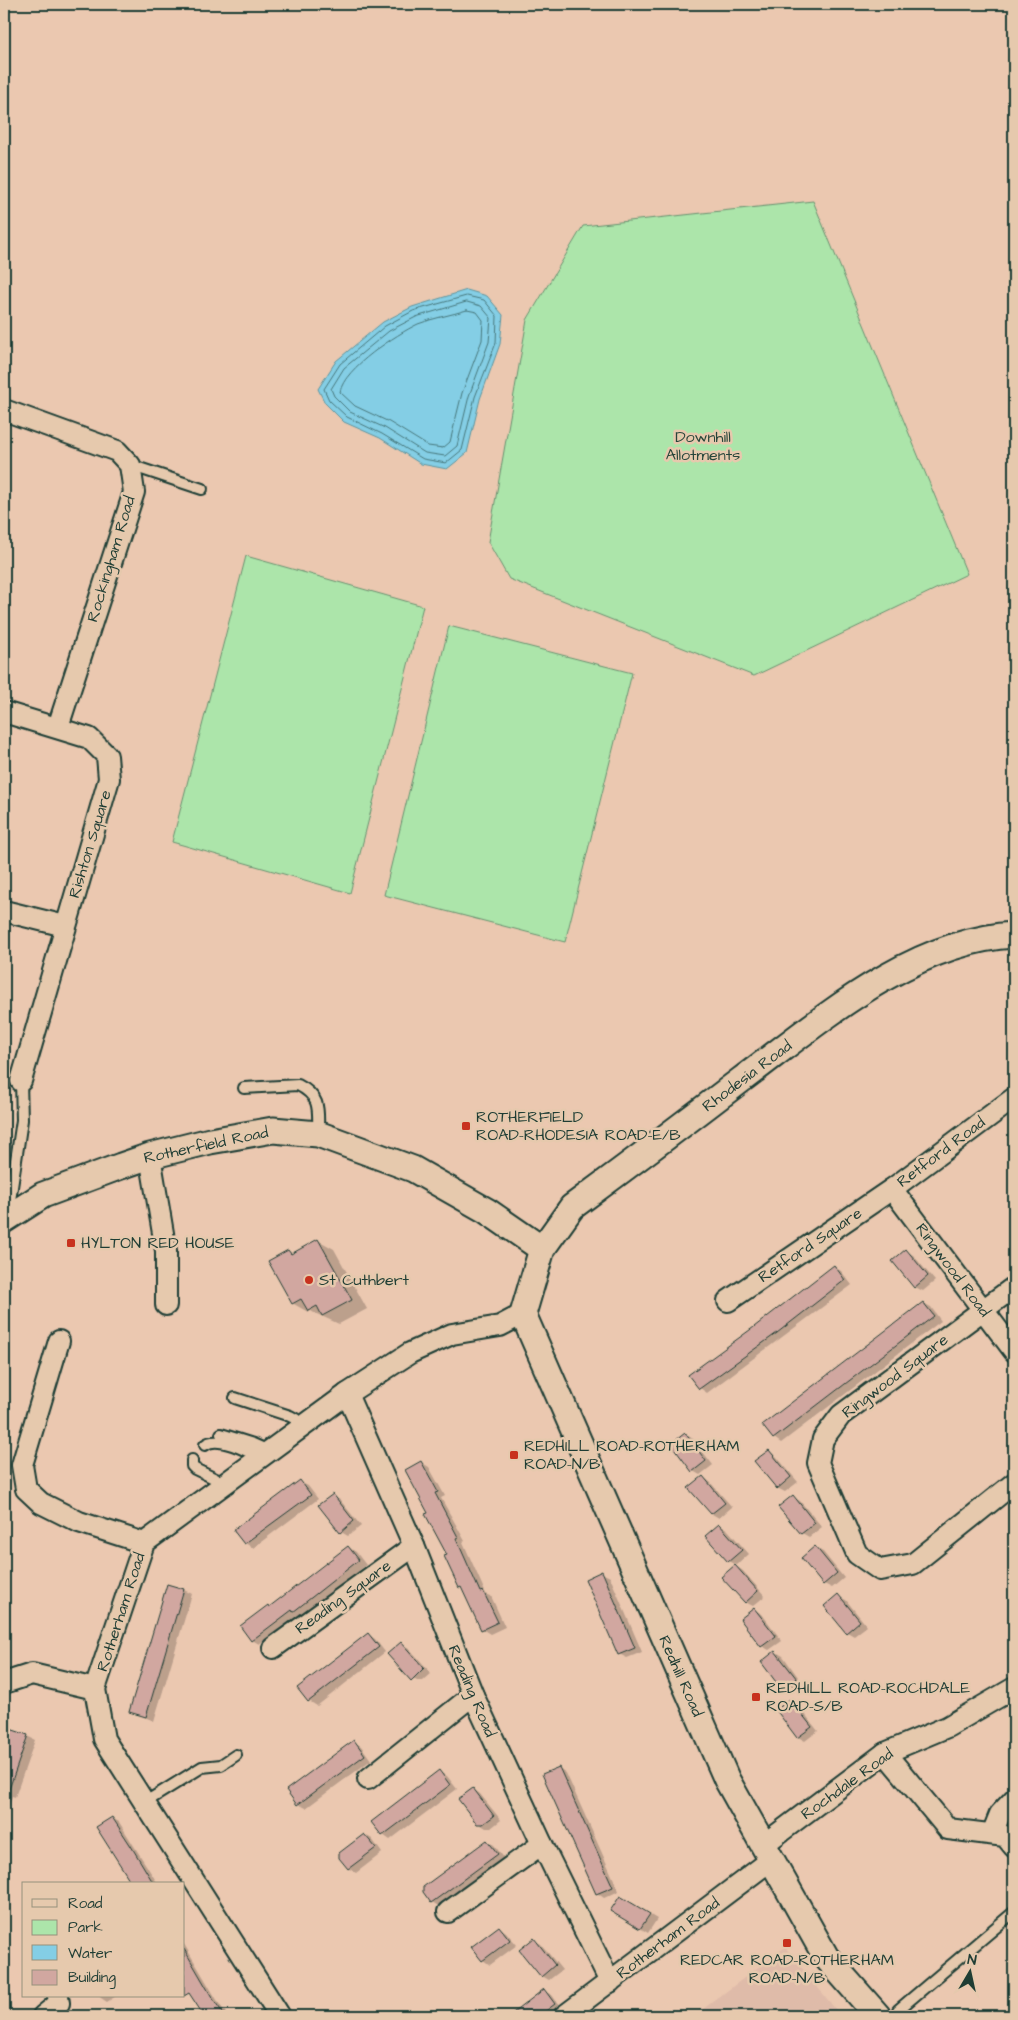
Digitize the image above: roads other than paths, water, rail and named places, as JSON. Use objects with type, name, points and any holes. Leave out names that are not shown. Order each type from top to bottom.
[{"type":"street","points":[[4,410],[117,451],[130,465]]},
{"type":"street","name":"Rockingham Road","points":[[58,727],[134,492],[130,465]]},
{"type":"street","name":"Rishton Square","points":[[4,712],[89,738],[107,756],[109,780],[21,1081]]},
{"type":"street","points":[[4,911],[65,926]]},
{"type":"street","name":"Rhodesia Road","points":[[523,1314],[542,1249],[572,1208],[816,1024],[894,971],[954,946],[999,936],[1014,935]]},
{"type":"street","name":"Retford Road","points":[[892,1189],[1014,1098]]},
{"type":"street","name":"Rotherfield Road","points":[[6,1218],[43,1195],[150,1156],[210,1141],[273,1130],[318,1134],[413,1169],[487,1211],[542,1249]]},
{"type":"street","points":[[150,1156],[166,1251],[166,1305]]},
{"type":"street","name":"Retford Square","points":[[728,1301],[892,1189]]},
{"type":"street","name":"Ringwood Road","points":[[892,1189],[1014,1350]]},
{"type":"street","name":"Ringwood Square","points":[[1014,1287],[841,1415],[824,1439],[818,1463],[857,1554],[880,1570],[913,1564],[1014,1483]]},
{"type":"street","name":"Rotherham Road","points":[[280,2016],[104,1739],[95,1689],[144,1543],[347,1394],[410,1353],[452,1334],[500,1326],[523,1314]]},
{"type":"street","name":"Redhill Road","points":[[523,1314],[727,1780],[826,1957],[888,2013]]},
{"type":"street","points":[[59,1341],[22,1466],[26,1489],[41,1503],[79,1522],[144,1543]]},
{"type":"street","name":"Reading Road","points":[[347,1394],[414,1546],[472,1695],[610,1982]]},
{"type":"street","name":"Reading Square","points":[[273,1648],[414,1546]]},
{"type":"street","points":[[4,1683],[32,1674],[95,1689]]},
{"type":"street","name":"Rochdale Road","points":[[767,1853],[886,1753],[947,1727],[1014,1688]]},
{"type":"street","points":[[368,1779],[472,1695]]},
{"type":"street","points":[[886,1753],[948,1829],[1005,1836],[1014,1848]]},
{"type":"street","points":[[992,1834],[1000,1814],[1014,1799]]},
{"type":"street","points":[[448,1912],[542,1844]]},
{"type":"street","name":"Rotherham Road","points":[[564,2016],[610,1982],[767,1853]]},
{"type":"street","points":[[44,2016],[59,2003],[58,1998]]},
{"type":"lane","points":[[130,465],[202,488]]},
{"type":"lane","points":[[6,1218],[22,1120],[21,1081]]},
{"type":"lane","points":[[244,1088],[298,1084],[318,1104],[318,1134]]},
{"type":"lane","points":[[235,1398],[290,1416],[305,1424]]},
{"type":"lane","points":[[221,1434],[253,1444],[264,1454]]},
{"type":"lane","points":[[205,1445],[215,1441],[264,1454]]},
{"type":"lane","points":[[192,1460],[192,1466],[195,1470],[224,1483]]},
{"type":"lane","points":[[144,1803],[202,1767],[221,1765],[236,1755]]},
{"type":"lane","points":[[888,2013],[1014,1912]]},
{"type":"water","points":[[467,290],[487,296],[503,315],[500,344],[480,399],[467,453],[447,469],[421,464],[380,438],[344,422],[325,403],[318,389],[336,361],[383,322],[412,307]]},
{"type":"place","name":"ROTHERFIELD ROAD-RHODESIA ROAD-E/B","points":[[466,1126]]},
{"type":"place","name":"HYLTON RED HOUSE","points":[[71,1243]]},
{"type":"place","name":"St Cuthbert","points":[[309,1280]]},
{"type":"place","name":"REDHILL ROAD-ROTHERHAM ROAD-N/B","points":[[514,1455]]},
{"type":"place","name":"REDHILL ROAD-ROCHDALE ROAD-S/B","points":[[756,1697]]},
{"type":"place","name":"REDCAR ROAD-ROTHERHAM ROAD-N/B","points":[[787,1943]]},
{"type":"park label","name":"Downhill Allotments","points":[[703,446]]}]
